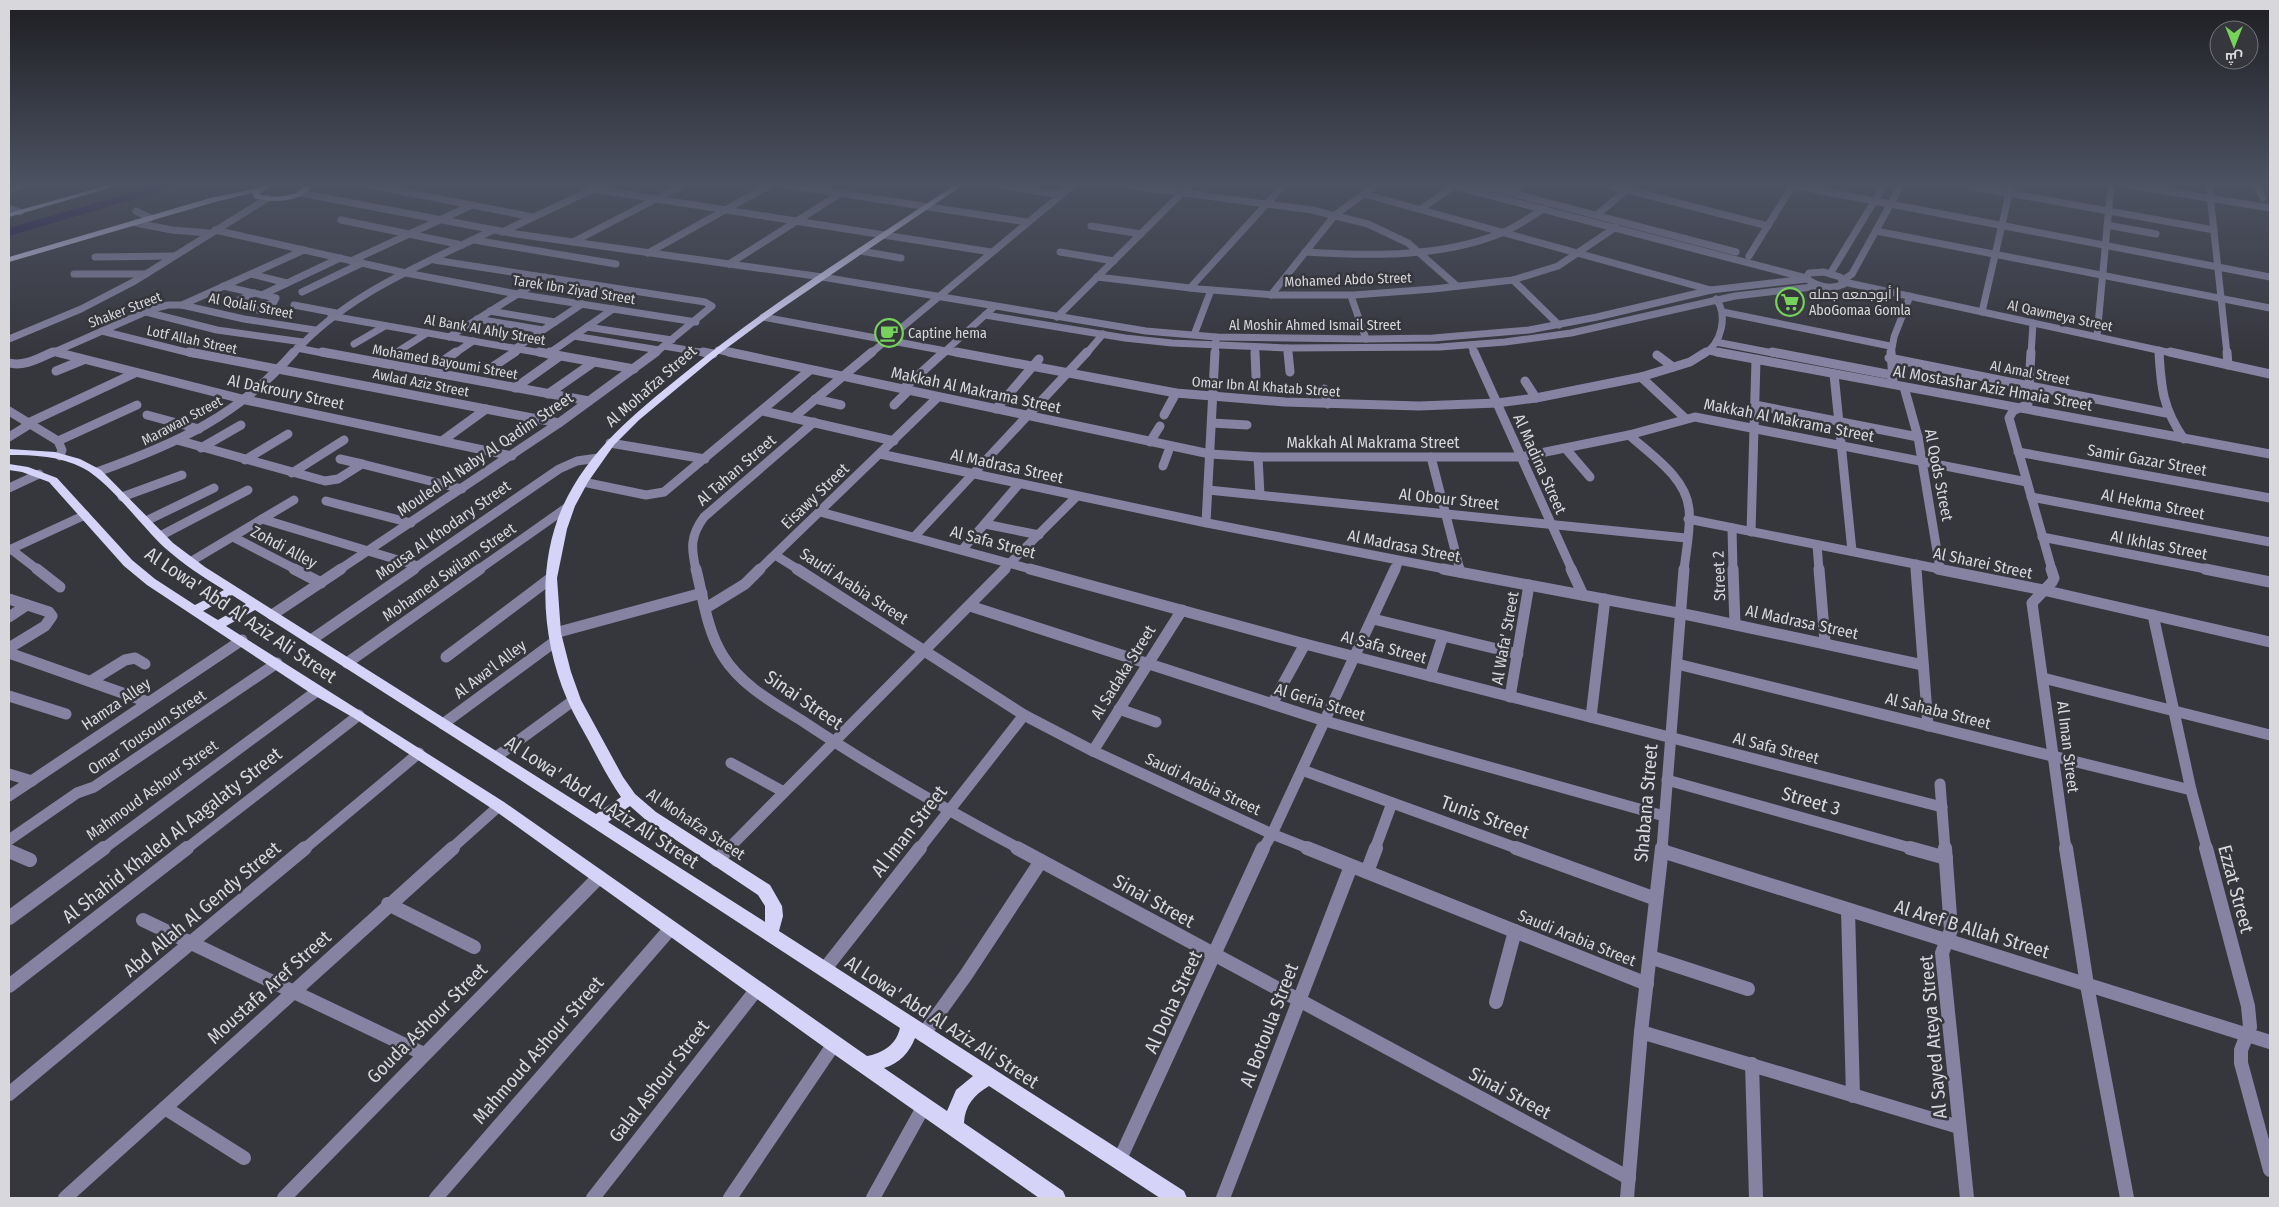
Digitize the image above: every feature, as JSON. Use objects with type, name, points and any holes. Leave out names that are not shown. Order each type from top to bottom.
[{"type":"main road","points":[[9,260],[71,241]]},
{"type":"main road","name":"Al Mohafza Street","points":[[769,934],[774,924],[775,914],[770,896],[764,890],[651,816],[630,798],[618,781],[574,700],[564,672],[556,637],[551,578],[554,553],[569,506],[583,482],[610,443],[635,418],[715,352],[763,317],[876,241]]},
{"type":"main road","name":"Al Lowa' Abd Al Aziz Ali Street","points":[[9,452],[60,456],[76,460],[97,472],[160,536],[190,562],[597,822],[1177,1198]]},
{"type":"main road","name":"Al Lowa' Abd Al Aziz Ali Street","points":[[9,467],[39,474],[53,480],[140,573],[317,691],[359,714],[500,806],[834,1044],[1056,1198]]},
{"type":"main road","points":[[195,610],[233,590]]},
{"type":"main road","points":[[218,625],[255,604]]},
{"type":"main road","points":[[597,822],[630,798]]},
{"type":"main road","points":[[866,1066],[879,1064],[891,1057],[916,1030]]},
{"type":"main road","points":[[954,1128],[954,1115],[958,1102],[976,1082],[989,1077]]},
{"type":"street","points":[[9,338],[88,306],[147,274],[198,241]]},
{"type":"street","name":"Tarek Ibn Ziyad Street","points":[[260,241],[406,274],[517,294],[696,322]]},
{"type":"street","points":[[351,261],[393,241]]},
{"type":"street","points":[[444,241],[462,245]]},
{"type":"street","name":"Marawan Street","points":[[97,472],[177,440],[199,429],[246,400],[315,330],[333,315],[363,296],[471,241]]},
{"type":"street","points":[[482,241],[616,264]]},
{"type":"street","name":"Al Moshir Ahmed Ismail Street","points":[[568,241],[822,277],[1100,324],[1194,335],[1216,341],[1254,347],[1378,348],[1471,345],[1571,333],[1716,300],[1821,286],[1840,286],[1844,281]]},
{"type":"street","points":[[648,253],[669,241]]},
{"type":"street","points":[[729,264],[765,241]]},
{"type":"street","points":[[924,241],[991,252]]},
{"type":"street","points":[[793,418],[1004,241]]},
{"type":"street","points":[[1057,317],[1134,241]]},
{"type":"street","points":[[1190,288],[1233,241]]},
{"type":"street","points":[[1271,295],[1313,241]]},
{"type":"street","points":[[1405,241],[1457,286]]},
{"type":"street","points":[[1304,252],[1366,254],[1418,251],[1471,241]]},
{"type":"street","points":[[1537,241],[1711,290]]},
{"type":"street","name":"Mohamed Abdo Street","points":[[1097,277],[1271,295],[1351,296],[1513,280],[1558,266],[1596,241]]},
{"type":"street","points":[[1669,241],[1808,276],[1830,274],[1844,281],[1852,274],[1870,241]]},
{"type":"street","points":[[1696,241],[1749,256],[1808,276],[1821,286]]},
{"type":"street","points":[[1749,256],[1758,241]]},
{"type":"street","points":[[1830,274],[1850,241]]},
{"type":"street","points":[[1927,241],[2270,308]]},
{"type":"street","points":[[1983,309],[1998,241]]},
{"type":"street","points":[[2087,241],[2270,277]]},
{"type":"street","points":[[2098,334],[2106,241]]},
{"type":"street","points":[[2215,241],[2228,362]]},
{"type":"street","name":"Shaker Street","points":[[9,363],[16,365],[26,364],[146,312],[162,306],[182,304],[304,250]]},
{"type":"street","points":[[861,251],[901,258]]},
{"type":"street","points":[[1060,252],[1114,261]]},
{"type":"street","points":[[95,257],[175,256]]},
{"type":"street","points":[[235,302],[287,283],[340,258]]},
{"type":"street","points":[[434,260],[544,277]]},
{"type":"street","points":[[302,292],[362,263]]},
{"type":"street","name":"Shaker Street","points":[[74,274],[147,274]]},
{"type":"street","points":[[251,274],[287,283]]},
{"type":"street","name":"Al Moshir Ahmed Ismail Street","points":[[985,315],[1156,342],[1466,336],[1559,325],[1711,290],[1808,276]]},
{"type":"street","points":[[449,337],[544,277]]},
{"type":"street","name":"Mouled Al Naby Al Qadim Street","points":[[272,615],[559,423],[696,322],[712,306],[705,302],[544,277]]},
{"type":"street","points":[[1513,280],[1559,325]]},
{"type":"street","name":"Al Qawmeya Street","points":[[1844,281],[1910,296],[1983,309],[2033,323],[2098,334],[2159,350],[2270,368]]},
{"type":"street","name":"Al Qawmeya Street","points":[[1844,281],[1874,284],[2228,362],[2270,374]]},
{"type":"street","points":[[223,286],[277,300],[258,310]]},
{"type":"street","points":[[1194,335],[1211,290]]},
{"type":"street","points":[[1351,296],[1366,339]]},
{"type":"street","name":"Al Qods Street","points":[[1910,296],[1890,346],[1889,358],[1892,375],[1900,386],[1918,437],[1940,569]]},
{"type":"street","points":[[1710,351],[1716,342],[1724,317],[1716,300]]},
{"type":"street","name":"Al Qolali Street","points":[[182,304],[244,319],[315,330]]},
{"type":"street","points":[[488,370],[582,304]]},
{"type":"street","name":"Al Bank Al Ahly Street","points":[[294,305],[385,326],[634,369]]},
{"type":"street","points":[[894,405],[906,390],[945,351],[994,307]]},
{"type":"street","points":[[548,354],[613,309]]},
{"type":"street","points":[[490,311],[555,322]]},
{"type":"street","points":[[146,312],[217,330],[303,342]]},
{"type":"street","points":[[1723,312],[1890,346]]},
{"type":"street","name":"Omar Ibn Al Khatab Street","points":[[763,317],[1176,393],[1328,404],[1419,406],[1497,403],[1536,398],[1641,377],[1701,357],[1710,351]]},
{"type":"street","points":[[476,320],[543,330]]},
{"type":"street","name":"Al Iman Street","points":[[2033,323],[2028,404],[2012,411],[2009,418],[2054,578],[2048,587],[2034,598],[2032,603],[2052,757],[2087,985],[2127,1198]]},
{"type":"street","points":[[1092,332],[1100,324]]},
{"type":"street","points":[[354,344],[385,326]]},
{"type":"street","points":[[587,327],[672,340]]},
{"type":"street","name":"Lotf Allah Street","points":[[102,332],[182,352],[279,368]]},
{"type":"street","points":[[396,352],[427,333]]},
{"type":"street","points":[[914,537],[1069,374],[1103,334]]},
{"type":"street","name":"Makkah Al Makrama Street","points":[[574,336],[661,348],[715,352],[841,376],[1210,454],[1258,457],[1521,457],[1566,449],[1629,435],[1686,419],[1702,417],[2027,482]]},
{"type":"street","points":[[443,361],[473,341]]},
{"type":"street","points":[[1206,523],[1216,341]]},
{"type":"street","points":[[1716,342],[1892,375]]},
{"type":"street","name":"Al Madina Street","points":[[1471,345],[1583,595]]},
{"type":"street","points":[[1254,347],[1256,376]]},
{"type":"street","name":"Mohamed Bayoumi Street","points":[[297,348],[589,401]]},
{"type":"street","points":[[1287,348],[1290,372]]},
{"type":"street","points":[[2159,350],[2163,404],[2166,412],[2184,439]]},
{"type":"street","name":"Al Mostashar Aziz Hmaia Street","points":[[1710,351],[2270,454]]},
{"type":"street","name":"Al Dakroury Street","points":[[54,352],[246,400],[512,456]]},
{"type":"street","points":[[1657,355],[1673,367]]},
{"type":"street","points":[[515,388],[560,356]]},
{"type":"street","name":"Al Amal Street","points":[[1889,358],[2166,412]]},
{"type":"street","points":[[996,409],[1039,359]]},
{"type":"street","points":[[56,371],[83,360]]},
{"type":"street","points":[[1751,532],[1756,360]]},
{"type":"street","points":[[548,394],[594,362]]},
{"type":"street","name":"Awlad Aziz Street","points":[[279,368],[559,423]]},
{"type":"street","points":[[583,482],[646,496],[669,490],[810,370]]},
{"type":"street","points":[[9,437],[29,424],[135,373]]},
{"type":"street","points":[[1834,374],[1852,551]]},
{"type":"street","points":[[1641,377],[1686,419]]},
{"type":"street","points":[[1524,381],[1536,398]]},
{"type":"street","points":[[1324,389],[1328,404]]},
{"type":"street","points":[[1164,415],[1176,393]]},
{"type":"street","name":"Eisawy Street","points":[[706,608],[745,584],[938,397]]},
{"type":"street","points":[[815,399],[841,404]]},
{"type":"street","points":[[58,441],[137,405]]},
{"type":"street","points":[[1755,405],[1918,437]]},
{"type":"street","points":[[442,441],[486,409]]},
{"type":"street","points":[[763,411],[894,441]]},
{"type":"street","points":[[9,412],[58,441],[62,450],[60,456]]},
{"type":"street","points":[[147,415],[199,429]]},
{"type":"street","name":"Al Tahan Street","points":[[706,608],[691,548],[697,527],[704,517],[814,422]]},
{"type":"street","points":[[1212,423],[1247,425]]},
{"type":"street","points":[[201,448],[241,425]]},
{"type":"street","points":[[1150,442],[1160,426]]},
{"type":"street","points":[[245,460],[288,434]]},
{"type":"street","name":"Shabana Street","points":[[1627,1198],[1642,1032],[1662,852],[1688,519],[1688,502],[1680,484],[1629,435]]},
{"type":"street","points":[[177,440],[292,473],[331,482],[362,464]]},
{"type":"street","points":[[292,473],[344,440]]},
{"type":"street","points":[[610,443],[705,459]]},
{"type":"street","points":[[1163,466],[1170,447]]},
{"type":"street","points":[[1566,449],[1590,477]]},
{"type":"street","name":"Samir Gazar Street","points":[[2018,452],[2270,498]]},
{"type":"street","name":"Al Madrasa Street","points":[[880,454],[1206,523],[1399,561],[1681,612],[1825,642],[1923,665]]},
{"type":"street","points":[[1258,457],[1260,496]]},
{"type":"street","name":"Mousa Al Khodary Street","points":[[310,640],[559,469],[578,461],[598,458]]},
{"type":"street","points":[[1431,458],[1460,572]]},
{"type":"street","points":[[340,459],[462,489]]},
{"type":"street","points":[[9,488],[39,474]]},
{"type":"street","points":[[122,497],[182,475]]},
{"type":"street","points":[[962,550],[1019,484]]},
{"type":"street","points":[[146,521],[214,488]]},
{"type":"street","points":[[160,536],[248,490]]},
{"type":"street","name":"Al Obour Street","points":[[1208,490],[1686,538]]},
{"type":"street","points":[[717,860],[1076,497]]},
{"type":"street","name":"Al Hekma Street","points":[[2031,497],[2270,542]]},
{"type":"street","points":[[190,562],[294,500]]},
{"type":"street","points":[[326,501],[411,523]]},
{"type":"street","name":"Mohamed Swilam Street","points":[[347,663],[569,506]]},
{"type":"street","name":"Al Safa Street","points":[[820,512],[1305,644],[1942,807]]},
{"type":"street","points":[[9,550],[85,516]]},
{"type":"street","points":[[262,519],[418,566]]},
{"type":"street","name":"Al Sharei Street","points":[[1688,519],[2043,590],[2270,642]]},
{"type":"street","points":[[985,524],[1039,535]]},
{"type":"street","name":"Street 2","points":[[1732,528],[1735,624]]},
{"type":"street","name":"Zohdi Alley","points":[[233,537],[320,583]]},
{"type":"street","name":"Al Ikhlas Street","points":[[2042,538],[2270,582]]},
{"type":"street","points":[[1818,545],[1825,642]]},
{"type":"street","points":[[9,550],[12,550],[60,587]]},
{"type":"street","name":"Saudi Arabia Street","points":[[776,555],[1024,714],[1092,751],[1272,834],[1647,984]]},
{"type":"street","name":"Al Doha Street","points":[[1119,1161],[1266,842],[1272,834],[1399,561]]},
{"type":"street","points":[[1916,564],[1928,726]]},
{"type":"street","points":[[446,657],[551,578]]},
{"type":"street","name":"Al Wafa' Street","points":[[1510,697],[1529,585]]},
{"type":"street","points":[[556,637],[702,593]]},
{"type":"street","points":[[1591,717],[1605,598]]},
{"type":"street","points":[[9,599],[52,614],[51,619],[45,626],[9,648]]},
{"type":"street","points":[[9,616],[27,605]]},
{"type":"street","name":"Al Geria Street","points":[[970,606],[1324,721],[1664,816]]},
{"type":"street","name":"Sinai Street","points":[[706,608],[714,638],[722,655],[734,671],[749,686],[833,742],[949,811],[1629,1178]]},
{"type":"street","name":"Al Sadaka Street","points":[[1092,751],[1182,610]]},
{"type":"street","name":"Ezzat Street","points":[[2153,615],[2191,790],[2248,1006],[2250,1027],[2242,1043],[2240,1052],[2241,1063],[2270,1170]]},
{"type":"street","points":[[1373,619],[1518,654]]},
{"type":"street","points":[[1430,676],[1443,636]]},
{"type":"street","name":"Al Awa'l Alley","points":[[443,724],[556,637]]},
{"type":"street","name":"Hamza Alley","points":[[9,796],[242,640]]},
{"type":"street","points":[[1272,704],[1305,644]]},
{"type":"street","points":[[12,656],[91,681],[148,702]]},
{"type":"street","points":[[91,681],[125,660],[135,658],[145,664]]},
{"type":"street","name":"Omar Tousoun Street","points":[[9,840],[77,793],[94,787],[277,663]]},
{"type":"street","name":"Al Sahaba Street","points":[[1677,664],[2191,790]]},
{"type":"street","points":[[2043,678],[2270,735]]},
{"type":"street","name":"Mahmoud Ashour Street","points":[[9,918],[317,691]]},
{"type":"street","points":[[9,696],[66,714]]},
{"type":"street","points":[[496,757],[574,700]]},
{"type":"street","points":[[1119,709],[1156,722]]},
{"type":"street","name":"Al Shahid Khaled Al Aagalaty Street","points":[[9,986],[359,714]]},
{"type":"street","name":"Al Iman Street","points":[[824,970],[1024,714]]},
{"type":"street","name":"Abd Allah Al Gendy Street","points":[[9,1094],[419,753]]},
{"type":"street","points":[[731,763],[784,792]]},
{"type":"street","name":"Tunis Street","points":[[1302,770],[1656,899]]},
{"type":"street","points":[[9,774],[32,781]]},
{"type":"street","name":"Street 3","points":[[1667,780],[1946,858]]},
{"type":"street","name":"Al Sayed Ateya Street","points":[[1940,784],[1951,930],[1942,953],[1967,1198]]},
{"type":"street","points":[[1367,872],[1392,803]]},
{"type":"street","name":"Moustafa Aref Street","points":[[66,1198],[388,904],[500,806]]},
{"type":"street","points":[[9,851],[30,860]]},
{"type":"street","name":"Al Aref B Allah Street","points":[[1662,852],[2270,1042]]},
{"type":"street","points":[[916,1030],[966,975],[1041,861]]},
{"type":"street","name":"Al Botoula Street","points":[[1223,1198],[1351,866]]},
{"type":"street","name":"Gouda Ashour Street","points":[[284,1198],[599,877]]},
{"type":"street","points":[[388,904],[474,947]]},
{"type":"street","points":[[1848,910],[1854,1096]]},
{"type":"street","points":[[143,920],[424,1054]]},
{"type":"street","name":"Mahmoud Ashour Street","points":[[436,1198],[671,928]]},
{"type":"street","points":[[1496,1002],[1515,931]]},
{"type":"street","points":[[1650,957],[1748,989]]},
{"type":"street","name":"Galal Ashour Street","points":[[593,1198],[756,989]]},
{"type":"street","points":[[1642,1032],[1959,1127]]},
{"type":"street","points":[[730,1198],[834,1044]]},
{"type":"street","points":[[1752,1064],[1756,1198]]},
{"type":"street","points":[[873,1198],[924,1106]]},
{"type":"street","points":[[165,1108],[244,1158]]},
{"type":"place","name":"أبوجمعه جمله | AboGomaa Gomla","points":[[1790,302]]},
{"type":"place","name":"Captine hema","points":[[889,333]]}]
